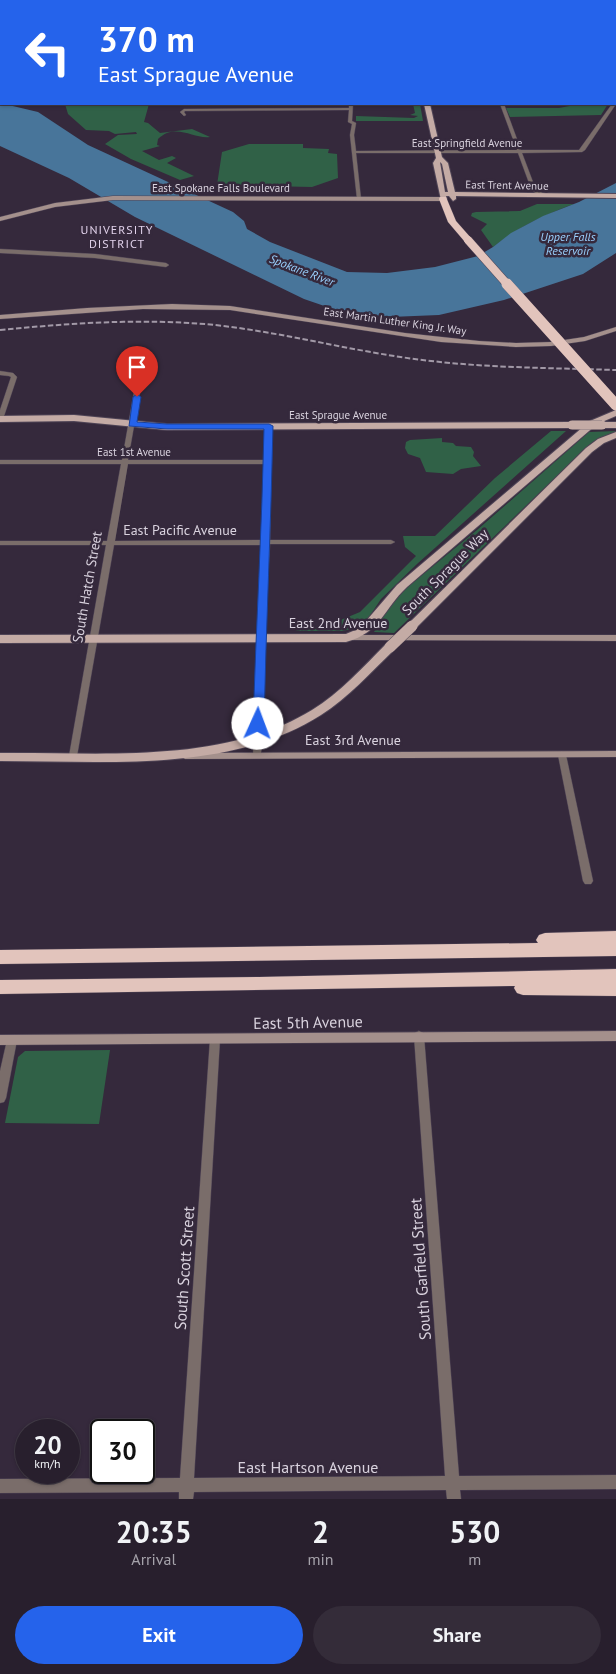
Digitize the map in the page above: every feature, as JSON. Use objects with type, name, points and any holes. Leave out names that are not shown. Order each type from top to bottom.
[{"type":"highway","points":[[443,197],[452,222],[473,239],[616,392]]},
{"type":"highway","points":[[453,197],[473,239],[616,404]]},
{"type":"highway","points":[[253,955],[616,938]]},
{"type":"highway","points":[[0,957],[616,949]]},
{"type":"highway","points":[[0,986],[259,984],[616,976]]},
{"type":"highway","points":[[259,984],[616,989]]},
{"type":"main road","points":[[427,105],[439,155],[445,163],[453,197]]},
{"type":"main road","points":[[439,155],[436,163],[443,197]]},
{"type":"main road","name":"East Trent Avenue","points":[[453,197],[575,196]]},
{"type":"main road","name":"East Trent Avenue","points":[[443,197],[616,196]]},
{"type":"main road","points":[[537,472],[546,456],[581,422],[592,414],[616,404]]},
{"type":"main road","name":"South Sprague Way","points":[[346,638],[358,635],[367,629],[395,593],[593,424],[616,413]]},
{"type":"main road","name":"East Sprague Avenue","points":[[0,419],[74,418],[167,427],[616,425]]},
{"type":"main road","name":"South Sprague Way","points":[[176,756],[258,740],[302,723],[324,708],[390,648],[595,444],[616,435]]},
{"type":"main road","name":"East 2nd Avenue","points":[[0,639],[346,638]]},
{"type":"main road","name":"East 3rd Avenue","points":[[0,757],[176,756]]},
{"type":"street","points":[[351,105],[350,122],[346,123],[347,129],[352,131],[359,197]]},
{"type":"street","points":[[502,105],[534,191],[543,195]]},
{"type":"street","name":"East Springfield Avenue","points":[[355,152],[439,155],[580,151],[613,105]]},
{"type":"street","points":[[184,114],[182,112],[184,110],[350,109]]},
{"type":"street","points":[[524,195],[534,191]]},
{"type":"street","name":"East Spokane Falls Boulevard","points":[[1,217],[76,200],[115,194],[359,197]]},
{"type":"street","name":"East Spokane Falls Boulevard","points":[[76,200],[120,198],[443,197]]},
{"type":"street","points":[[0,253],[59,254],[129,259],[166,265]]},
{"type":"street","name":"East Martin Luther King Jr. Way","points":[[0,316],[146,305],[230,308],[466,342],[556,344],[592,337],[616,329]]},
{"type":"street","name":"South Hatch Street","points":[[73,756],[143,358]]},
{"type":"street","points":[[0,373],[14,375],[0,419]]},
{"type":"street","points":[[257,756],[269,426]]},
{"type":"street","name":"East 1st Avenue","points":[[0,462],[268,462]]},
{"type":"street","name":"East Pacific Avenue","points":[[0,543],[391,542]]},
{"type":"street","name":"East 2nd Avenue","points":[[346,638],[616,638]]},
{"type":"street","name":"East 3rd Avenue","points":[[176,756],[616,754]]},
{"type":"street","points":[[562,755],[588,881]]},
{"type":"street","name":"South Garfield Street","points":[[419,1036],[454,1499]]},
{"type":"street","name":"East 5th Avenue","points":[[6,1040],[616,1036]]},
{"type":"street","name":"South Scott Street","points":[[187,1492],[215,1039]]},
{"type":"street","points":[[0,1098],[6,1040]]},
{"type":"street","name":"East Hartson Avenue","points":[[0,1486],[187,1492],[453,1484],[616,1482]]},
{"type":"green space","points":[[65,105],[149,105],[144,122],[160,133],[192,129],[210,137],[172,132],[158,139],[157,145],[160,146],[142,151],[159,160],[172,156],[176,158],[167,163],[194,176],[180,180],[131,159],[105,144],[118,135],[137,134],[136,132],[115,134],[109,131],[86,130],[68,114]]},
{"type":"green space","points":[[413,105],[420,105],[423,121],[356,121],[356,116],[414,118],[418,116],[410,115],[415,113]]},
{"type":"green space","points":[[575,105],[607,105],[601,115],[510,117],[506,108],[559,108]]},
{"type":"green space","points":[[249,144],[303,144],[303,148],[329,149],[328,153],[337,154],[338,178],[312,187],[217,185],[222,152]]},
{"type":"green space","points":[[537,204],[574,204],[532,222],[512,233],[493,247],[481,230],[487,224],[471,216],[472,213],[476,212],[520,211]]},
{"type":"green space","points":[[551,431],[566,431],[417,564],[381,599],[369,617],[359,627],[343,631],[295,631],[331,624],[360,612],[416,556],[405,547],[403,536],[435,536],[495,478]]},
{"type":"green space","points":[[616,431],[616,433],[590,444],[394,633],[374,632],[393,599],[477,530],[589,432]]},
{"type":"green space","points":[[442,438],[442,442],[453,443],[456,446],[471,447],[474,452],[473,456],[481,466],[461,469],[453,474],[426,472],[420,458],[408,454],[405,448],[406,442],[410,440]]},
{"type":"green space","points":[[110,1050],[99,1124],[5,1123],[18,1057],[25,1051]]},
{"type":"water","name":"Upper Falls Reservoir","points":[[0,105],[8,105],[38,112],[88,145],[233,212],[244,221],[247,229],[270,242],[347,272],[387,273],[435,267],[478,256],[511,233],[543,216],[579,202],[616,183],[616,253],[583,274],[504,300],[439,315],[390,317],[339,311],[304,299],[135,217],[69,178],[0,146]]},
{"type":"railway","points":[[0,330],[108,322],[188,323],[269,333],[431,361],[500,366],[616,370]]},
{"type":"district","name":"UNIVERSITY DISTRICT","points":[[117,236]]},
{"type":"route","points":[[137,397],[132,424],[167,427],[269,426],[266,549],[262,587],[258,724]]},
{"type":"water label","name":"Spokane River","points":[[302,270]]}]
